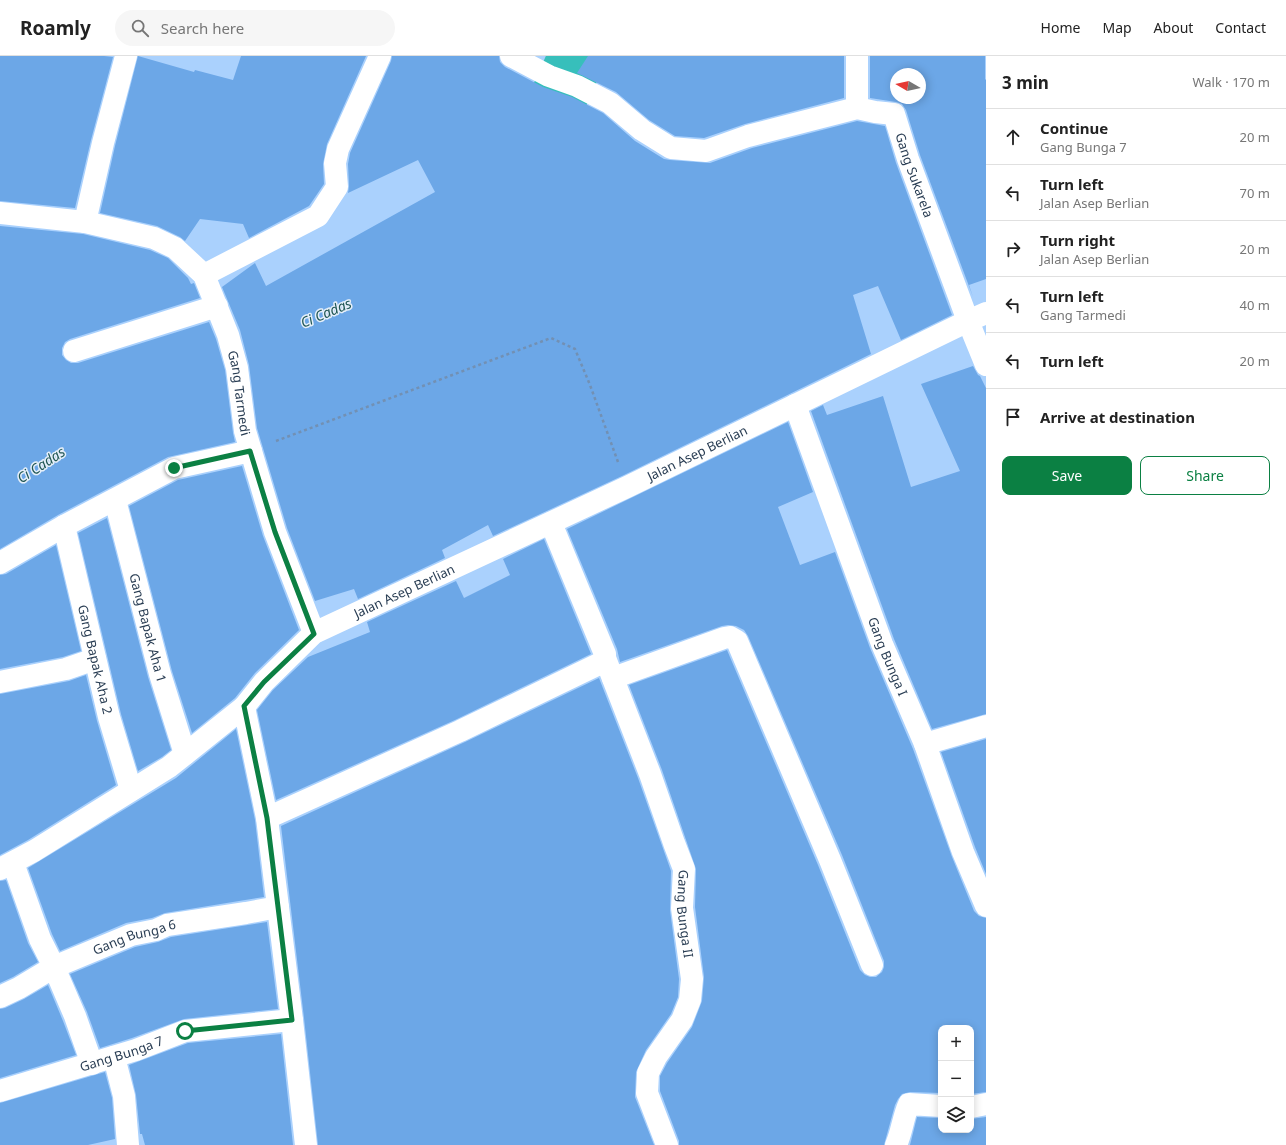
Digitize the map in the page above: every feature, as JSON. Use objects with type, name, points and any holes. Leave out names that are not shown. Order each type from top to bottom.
[{"type":"street","points":[[85,222],[103,143],[126,56]]},
{"type":"street","points":[[0,213],[85,222],[154,238],[175,248],[204,275],[318,216],[337,187],[335,163],[338,148],[380,56]]},
{"type":"street","points":[[511,56],[549,76],[577,86],[610,103],[642,130],[671,148],[706,151],[748,136],[857,108],[857,56]]},
{"type":"street","name":"Gang Sukarela","points":[[857,108],[894,114],[908,159],[977,317]]},
{"type":"street","name":"Gang Tarmedi","points":[[204,275],[228,335],[237,368],[245,431],[250,451],[275,532],[314,634]]},
{"type":"street","points":[[74,351],[217,306]]},
{"type":"street","points":[[977,317],[986,365]]},
{"type":"street","name":"Jalan Asep Berlian","points":[[6,866],[34,851],[169,767],[244,706],[264,682],[314,634],[626,487],[977,317]]},
{"type":"street","name":"Gang Bunga I","points":[[795,405],[882,644],[925,744],[963,852],[986,906]]},
{"type":"street","points":[[0,563],[64,526],[174,468],[250,451]]},
{"type":"street","name":"Gang Bapak Aha 1","points":[[115,500],[160,674],[185,754]]},
{"type":"street","name":"Gang Bunga II","points":[[551,522],[605,654],[605,658],[650,774],[684,869],[682,908],[692,979],[690,1000],[682,1020],[656,1056],[648,1073],[647,1093],[667,1145]]},
{"type":"street","name":"Gang Bapak Aha 2","points":[[64,526],[109,717],[131,790]]},
{"type":"street","points":[[613,678],[724,638],[730,637],[737,641],[830,860],[872,965]]},
{"type":"street","points":[[267,818],[460,731],[602,662],[605,658]]},
{"type":"street","points":[[0,682],[66,669],[95,659]]},
{"type":"street","points":[[244,706],[267,818],[306,1145]]},
{"type":"street","points":[[925,744],[986,726]]},
{"type":"street","points":[[6,866],[75,1016],[92,1064]]},
{"type":"street","name":"Gang Bunga 6","points":[[0,997],[54,968],[131,935],[156,930],[167,925],[278,907]]},
{"type":"street","name":"Gang Bunga 7","points":[[0,1091],[136,1050],[185,1031],[292,1020]]},
{"type":"street","points":[[114,1057],[124,1096],[128,1145]]},
{"type":"street","points":[[896,1145],[902,1131],[909,1104],[938,1106]]},
{"type":"street","points":[[974,1106],[986,1104]]},
{"type":"path","points":[[250,451],[551,338],[575,349],[590,385],[626,487]]},
{"type":"building","points":[[0,56],[113,57],[75,208],[0,201]]},
{"type":"building","points":[[138,56],[194,72],[195,70],[233,80],[241,56],[366,56],[327,144],[323,164],[324,184],[309,206],[249,238],[243,224],[200,219],[185,241],[157,226],[100,213]]},
{"type":"building","points":[[392,56],[499,56],[500,62],[505,67],[543,87],[572,97],[603,113],[635,141],[664,159],[670,160],[710,163],[752,148],[857,121],[885,126],[896,163],[952,315],[901,340],[878,286],[853,295],[871,354],[622,476],[493,536],[488,525],[442,550],[445,558],[358,599],[354,589],[315,601],[287,528],[257,428],[249,365],[240,330],[222,287],[255,263],[266,286],[435,192],[418,160],[348,193],[348,164],[350,153]]},
{"type":"building","points":[[588,56],[844,56],[844,98],[745,124],[704,138],[675,136],[649,120],[616,92],[577,73]]},
{"type":"building","points":[[870,56],[985,56],[986,279],[969,285],[973,297],[920,155],[906,110],[902,104],[926,104],[926,68],[890,68],[890,101],[870,98]]},
{"type":"building","points":[[0,226],[83,234],[150,250],[168,258],[188,278],[191,284],[194,283],[200,298],[70,339],[65,342],[62,348],[62,355],[71,363],[78,363],[209,322],[216,339],[225,370],[235,442],[168,457],[58,515],[0,549]]},
{"type":"building","points":[[973,366],[986,388],[986,714],[932,729],[894,639],[811,411],[823,405],[827,415],[883,396],[911,487],[960,471],[921,384]]},
{"type":"building","points":[[788,422],[813,492],[778,507],[800,565],[835,552],[870,648],[913,749],[952,857],[974,911],[979,916],[986,918],[986,1092],[974,1094],[974,1025],[938,1025],[938,1093],[910,1092],[902,1094],[895,1105],[884,1145],[679,1145],[679,1141],[660,1091],[660,1076],[667,1063],[692,1027],[702,1001],[704,977],[695,907],[696,869],[662,770],[629,685],[727,650],[818,865],[860,970],[865,975],[876,977],[882,972],[884,961],[842,855],[748,636],[744,630],[736,626],[722,626],[620,662],[617,649],[567,529]]},
{"type":"building","points":[[242,466],[263,536],[299,630],[255,673],[235,698],[192,733],[172,671],[129,506],[178,480]]},
{"type":"building","points":[[107,518],[148,677],[171,750],[138,771],[121,714],[78,533]]},
{"type":"building","points":[[544,539],[591,654],[455,720],[276,800],[257,710],[273,690],[308,657],[370,632],[367,622],[456,581],[464,598],[510,575],[503,559]]},
{"type":"building","points":[[56,545],[81,651],[63,657],[0,669],[0,575],[6,574]]},
{"type":"building","points":[[86,675],[97,721],[116,785],[28,840],[0,855],[0,694],[69,681]]},
{"type":"building","points":[[599,678],[638,778],[671,871],[670,910],[679,979],[678,997],[671,1014],[646,1050],[636,1072],[635,1097],[654,1145],[318,1145],[281,826],[465,742]]},
{"type":"building","points":[[236,729],[255,820],[264,897],[165,913],[152,918],[126,923],[60,951],[52,934],[28,868],[176,778]]},
{"type":"building","points":[[986,739],[986,874],[941,752]]},
{"type":"building","points":[[6,880],[28,943],[38,962],[0,983],[0,881]]},
{"type":"building","points":[[267,922],[278,1009],[184,1019],[100,1048],[87,1012],[70,974],[135,947],[158,942],[171,937]]},
{"type":"building","points":[[48,985],[76,1055],[0,1078],[0,1009],[24,999]]},
{"type":"building","points":[[281,1034],[293,1145],[145,1145],[142,1134],[140,1134],[136,1095],[129,1065],[188,1043]]},
{"type":"building","points":[[105,1072],[112,1098],[115,1139],[88,1145],[0,1145],[0,1103]]},
{"type":"building","points":[[917,1117],[938,1118],[938,1133],[974,1133],[974,1119],[986,1117],[986,1145],[910,1145]]},
{"type":"waterway","name":"Ci Cadas","points":[[534,143],[547,124],[577,56]]},
{"type":"route","points":[[174,468],[250,451],[275,532],[314,634],[264,682],[244,706],[267,818],[292,1020],[185,1031]]}]
